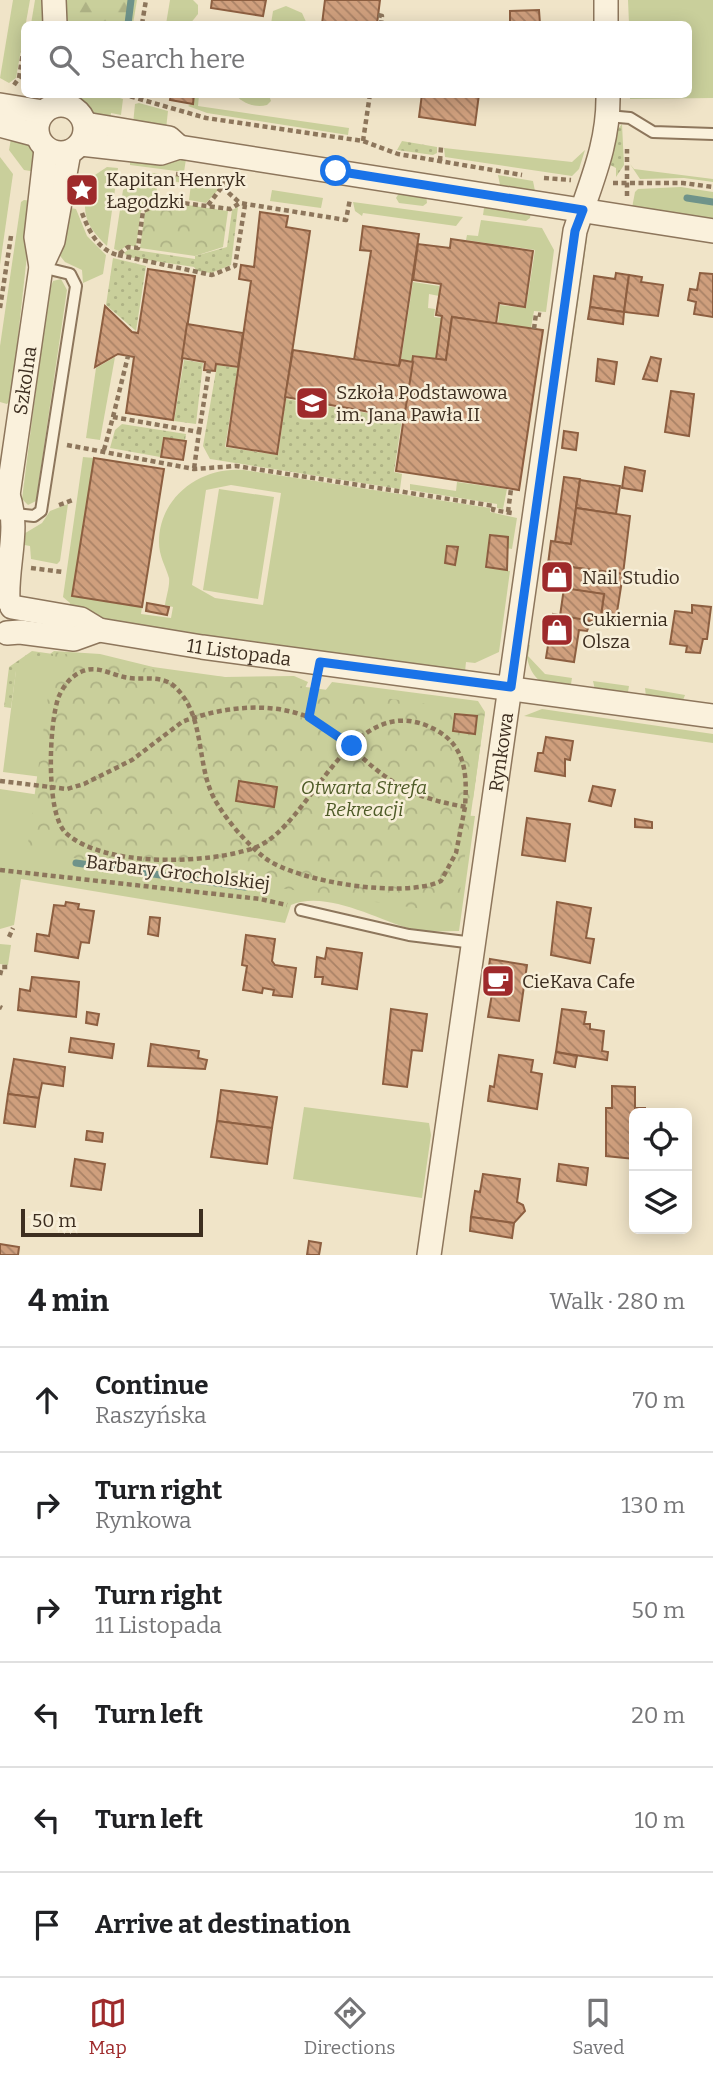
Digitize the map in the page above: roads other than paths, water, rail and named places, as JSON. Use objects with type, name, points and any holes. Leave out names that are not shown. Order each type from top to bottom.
[{"type":"street","points":[[54,0],[55,21]]},
{"type":"street","points":[[606,0],[606,21]]},
{"type":"street","points":[[6,101],[55,104],[79,112],[78,140]]},
{"type":"street","points":[[42,142],[38,123],[55,104]]},
{"type":"street","name":"Rynkowa","points":[[429,1255],[574,239],[601,158],[608,105]]},
{"type":"street","points":[[0,125],[42,142],[57,153],[78,140],[169,138],[178,147],[713,231]]},
{"type":"street","name":"Szkolna","points":[[3,636],[14,621],[7,600],[8,506],[41,267],[53,241],[78,140]]},
{"type":"street","name":"Szkolna","points":[[41,267],[36,236],[42,142]]},
{"type":"street","name":"11 Listopada","points":[[7,600],[81,619],[99,631],[713,716]]},
{"type":"street","name":"11 Listopada","points":[[3,636],[20,632],[74,639],[99,631]]},
{"type":"lane","points":[[608,105],[653,132],[713,134]]},
{"type":"lane","points":[[8,506],[34,516],[42,508],[76,286],[70,274],[41,267]]},
{"type":"lane","points":[[301,911],[409,935],[474,943]]},
{"type":"waterway","points":[[128,21],[131,0]]},
{"type":"waterway","points":[[687,198],[713,202]]},
{"type":"waterway","points":[[76,863],[245,887]]},
{"type":"place","name":"Kapitan Henryk Łagodzki","points":[[82,190]]},
{"type":"place","name":"Szkoła Podstawowa im. Jana Pawła II","points":[[312,403]]},
{"type":"place","name":"Nail Studio","points":[[557,577]]},
{"type":"place","name":"Cukiernia Olsza","points":[[557,630]]},
{"type":"place","name":"CieKava Cafe","points":[[498,981]]},
{"type":"park label","name":"Otwarta Strefa Rekreacji","points":[[364,798]]}]
